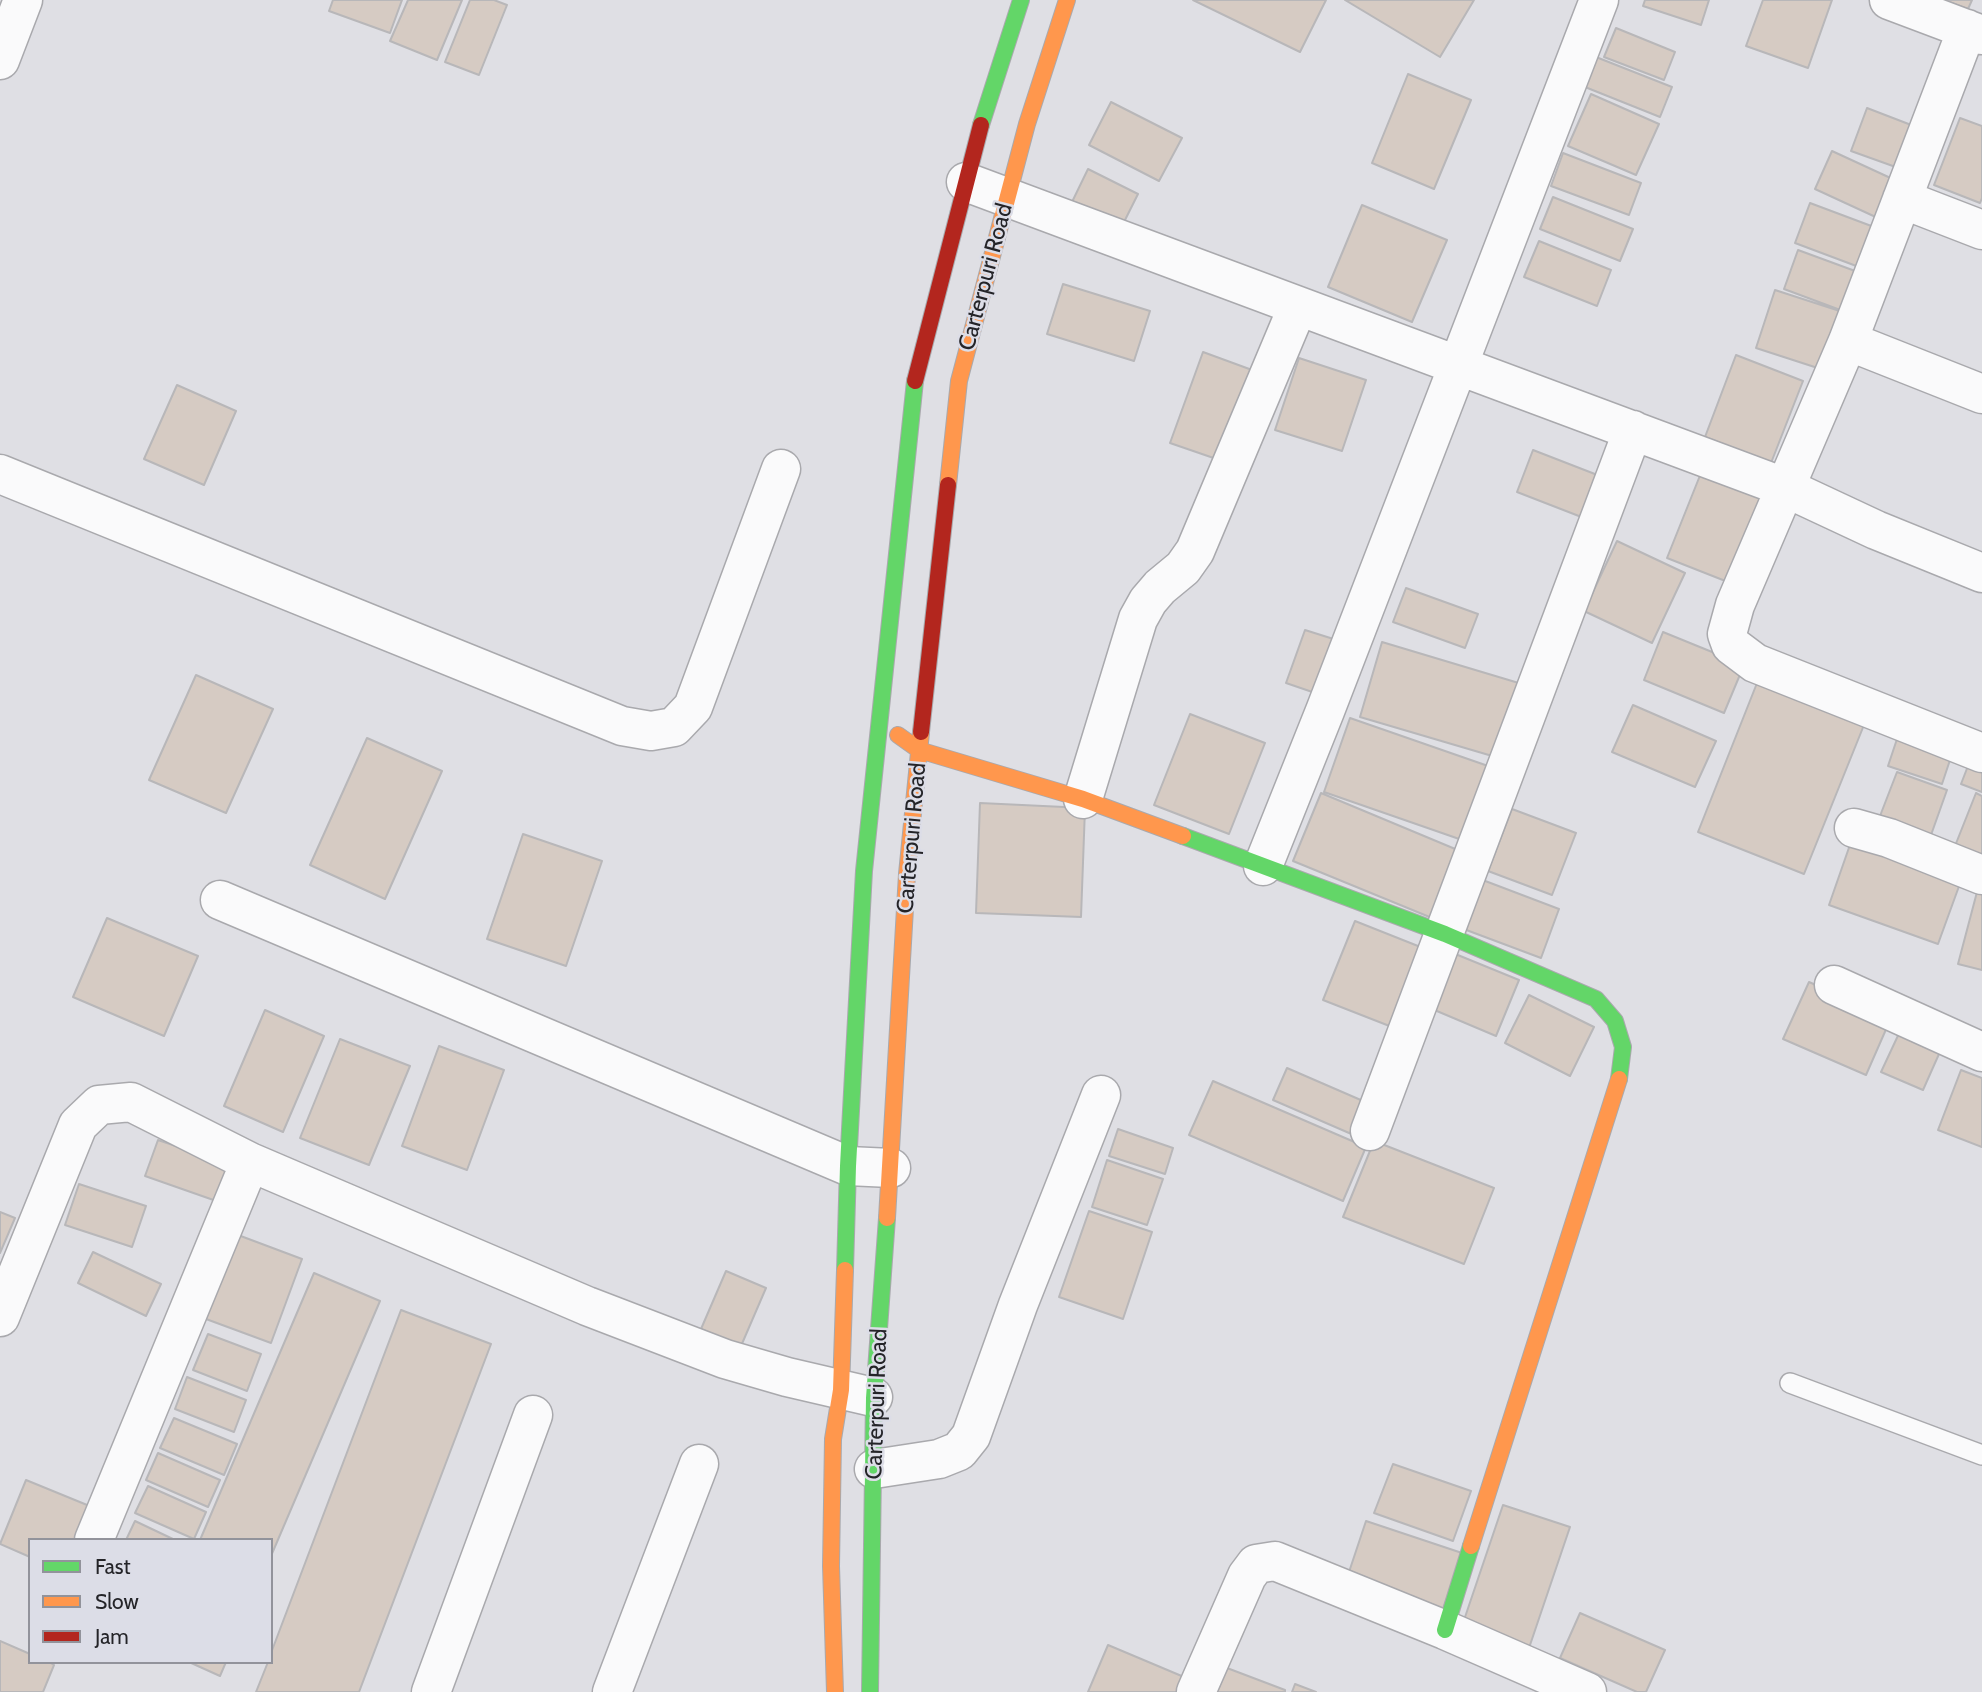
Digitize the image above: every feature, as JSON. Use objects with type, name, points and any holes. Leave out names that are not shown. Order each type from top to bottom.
[{"type":"main road","name":"Carterpuri Road","points":[[870,1692],[874,1469],[857,1394],[848,1166],[864,871],[916,373],[985,111],[1021,0]]},
{"type":"main road","name":"Carterpuri Road","points":[[835,1692],[831,1566],[833,1439],[857,1394],[891,1168],[907,874],[959,381],[1006,197],[1068,0]]},
{"type":"main road","points":[[879,722],[919,750],[1083,799],[1445,934],[1596,999],[1615,1021],[1623,1047],[1621,1073],[1445,1630]]},
{"type":"street","points":[[0,60],[23,0]]},
{"type":"street","points":[[1262,866],[1330,699],[1599,0]]},
{"type":"street","points":[[1888,0],[1974,32],[1902,199],[1848,341],[1735,605],[1727,634],[1731,645],[1740,654],[1765,667],[1982,753]]},
{"type":"street","points":[[966,181],[1784,487],[1876,530],[1982,573]]},
{"type":"street","points":[[1902,199],[1982,230]]},
{"type":"street","points":[[1083,799],[1138,620],[1160,587],[1183,568],[1195,551],[1298,306]]},
{"type":"street","points":[[1848,341],[1982,394]]},
{"type":"street","points":[[1370,1130],[1633,430]]},
{"type":"street","points":[[0,474],[622,726],[651,732],[674,727],[693,707],[781,469]]},
{"type":"street","points":[[1854,828],[1889,838],[1982,875]]},
{"type":"street","points":[[220,900],[848,1166],[891,1168]]},
{"type":"street","points":[[1834,985],[1982,1052]]},
{"type":"street","points":[[874,1469],[939,1459],[959,1451],[971,1436],[1018,1305],[1101,1095]]},
{"type":"street","points":[[0,1317],[78,1125],[99,1105],[131,1102],[250,1162],[587,1306],[725,1359],[857,1394]]},
{"type":"street","points":[[95,1538],[250,1162]]},
{"type":"street","points":[[431,1692],[534,1415]]},
{"type":"street","points":[[612,1692],[699,1464]]},
{"type":"street","points":[[1196,1692],[1247,1576],[1256,1564],[1275,1561],[1445,1630],[1577,1690]]},
{"type":"lane","points":[[1790,1383],[1982,1455]]},
{"type":"building","points":[[333,0],[402,0],[390,33],[329,11]]},
{"type":"building","points":[[408,0],[462,0],[437,60],[390,41]]},
{"type":"building","points":[[470,0],[494,0],[507,5],[479,75],[445,62]]},
{"type":"building","points":[[1193,0],[1326,0],[1300,52]]},
{"type":"building","points":[[1345,0],[1474,0],[1440,57]]},
{"type":"building","points":[[1645,0],[1709,0],[1701,25],[1643,6]]},
{"type":"building","points":[[1763,0],[1832,0],[1808,68],[1746,46]]},
{"type":"building","points":[[1944,0],[1972,0],[1968,9]]},
{"type":"building","points":[[1616,28],[1675,52],[1664,80],[1604,57]]},
{"type":"building","points":[[1596,57],[1672,87],[1660,117],[1585,87]]},
{"type":"building","points":[[1408,74],[1471,100],[1434,189],[1372,163]]},
{"type":"building","points":[[1591,94],[1659,124],[1636,175],[1568,146]]},
{"type":"building","points":[[1111,102],[1182,138],[1159,181],[1089,145]]},
{"type":"building","points":[[1867,108],[1919,128],[1904,170],[1851,151]]},
{"type":"building","points":[[1960,118],[1982,126],[1980,203],[1934,185]]},
{"type":"building","points":[[1832,151],[1897,181],[1880,219],[1815,189]]},
{"type":"building","points":[[1563,153],[1641,183],[1629,215],[1551,186]]},
{"type":"building","points":[[1088,169],[1138,194],[1122,226],[1072,202]]},
{"type":"building","points":[[1553,197],[1633,229],[1620,261],[1540,229]]},
{"type":"building","points":[[1810,203],[1882,230],[1867,270],[1795,243]]},
{"type":"building","points":[[1362,205],[1447,240],[1412,322],[1328,287]]},
{"type":"building","points":[[1539,241],[1611,270],[1597,306],[1524,277]]},
{"type":"building","points":[[1798,250],[1866,275],[1851,314],[1784,289]]},
{"type":"building","points":[[1063,284],[1150,311],[1134,361],[1047,334]]},
{"type":"building","points":[[1775,290],[1849,314],[1830,372],[1756,348]]},
{"type":"building","points":[[1203,352],[1263,374],[1231,464],[1170,443]]},
{"type":"building","points":[[1736,355],[1803,381],[1771,463],[1705,437]]},
{"type":"building","points":[[1299,358],[1366,380],[1342,451],[1275,430]]},
{"type":"building","points":[[177,385],[236,411],[204,485],[144,459]]},
{"type":"building","points":[[1533,450],[1600,476],[1584,518],[1517,492]]},
{"type":"building","points":[[1703,468],[1769,494],[1733,584],[1667,558]]},
{"type":"building","points":[[1617,541],[1685,573],[1652,643],[1584,611]]},
{"type":"building","points":[[1406,588],[1478,614],[1465,648],[1393,622]]},
{"type":"building","points":[[1305,630],[1343,642],[1324,696],[1286,683]]},
{"type":"building","points":[[1663,632],[1744,665],[1724,713],[1644,680]]},
{"type":"building","points":[[1382,642],[1522,684],[1499,758],[1360,717]]},
{"type":"building","points":[[196,675],[273,709],[226,813],[149,780]]},
{"type":"building","points":[[1759,678],[1866,720],[1804,874],[1698,832]]},
{"type":"building","points":[[1633,705],[1716,741],[1695,787],[1612,752]]},
{"type":"building","points":[[1190,714],[1265,743],[1229,834],[1154,805]]},
{"type":"building","points":[[1350,718],[1491,767],[1465,841],[1324,792]]},
{"type":"building","points":[[1901,727],[1955,745],[1942,784],[1888,766]]},
{"type":"building","points":[[367,738],[442,771],[385,899],[310,865]]},
{"type":"building","points":[[1973,753],[1982,757],[1982,792],[1961,784]]},
{"type":"building","points":[[1897,772],[1947,790],[1931,835],[1880,816]]},
{"type":"building","points":[[1321,793],[1460,851],[1432,918],[1293,861]]},
{"type":"building","points":[[1976,793],[1982,796],[1982,858],[1955,846]]},
{"type":"building","points":[[980,803],[1085,808],[1081,917],[976,913]]},
{"type":"building","points":[[1512,809],[1576,833],[1552,895],[1488,871]]},
{"type":"building","points":[[523,834],[602,861],[566,966],[487,939]]},
{"type":"building","points":[[1852,839],[1962,878],[1938,944],[1829,905]]},
{"type":"building","points":[[1480,879],[1559,909],[1541,958],[1461,928]]},
{"type":"building","points":[[1977,892],[1982,894],[1982,970],[1958,964]]},
{"type":"building","points":[[107,918],[198,956],[164,1036],[73,997]]},
{"type":"building","points":[[1355,921],[1423,948],[1392,1027],[1323,1000]]},
{"type":"building","points":[[1448,951],[1519,980],[1496,1036],[1425,1006]]},
{"type":"building","points":[[1809,982],[1891,1018],[1866,1075],[1783,1039]]},
{"type":"building","points":[[1529,995],[1594,1027],[1570,1076],[1505,1043]]},
{"type":"building","points":[[265,1010],[324,1036],[283,1132],[224,1106]]},
{"type":"building","points":[[1902,1027],[1943,1045],[1923,1090],[1881,1072]]},
{"type":"building","points":[[340,1039],[410,1066],[369,1165],[300,1138]]},
{"type":"building","points":[[439,1046],[504,1070],[467,1170],[402,1146]]},
{"type":"building","points":[[1287,1068],[1370,1104],[1356,1136],[1273,1100]]},
{"type":"building","points":[[1961,1070],[1982,1078],[1982,1147],[1938,1130]]},
{"type":"building","points":[[1213,1081],[1366,1147],[1343,1201],[1189,1135]]},
{"type":"building","points":[[1118,1129],[1173,1148],[1165,1174],[1109,1156]]},
{"type":"building","points":[[158,1140],[235,1166],[222,1203],[145,1176]]},
{"type":"building","points":[[1374,1141],[1494,1188],[1464,1264],[1343,1217]]},
{"type":"building","points":[[1107,1160],[1163,1179],[1147,1225],[1092,1207]]},
{"type":"building","points":[[79,1184],[146,1206],[132,1247],[65,1225]]},
{"type":"building","points":[[1089,1211],[1152,1232],[1123,1319],[1059,1297]]},
{"type":"building","points":[[0,1212],[15,1218],[0,1253]]},
{"type":"building","points":[[238,1235],[302,1259],[271,1343],[206,1319]]},
{"type":"building","points":[[93,1252],[161,1284],[146,1316],[78,1283]]},
{"type":"building","points":[[726,1271],[766,1288],[741,1346],[701,1329]]},
{"type":"building","points":[[314,1273],[380,1301],[273,1551],[273,1538],[201,1538]]},
{"type":"building","points":[[401,1310],[491,1344],[359,1692],[256,1692],[267,1664],[273,1664],[273,1648]]},
{"type":"building","points":[[208,1334],[261,1354],[247,1391],[193,1370]]},
{"type":"building","points":[[187,1377],[246,1400],[234,1432],[175,1409]]},
{"type":"building","points":[[174,1418],[237,1444],[224,1475],[160,1448]]},
{"type":"building","points":[[158,1453],[220,1480],[208,1507],[146,1480]]},
{"type":"building","points":[[1393,1464],[1471,1491],[1453,1541],[1374,1513]]},
{"type":"building","points":[[26,1480],[92,1507],[79,1538],[28,1538],[28,1556],[0,1544]]},
{"type":"building","points":[[148,1486],[206,1512],[194,1538],[135,1513]]},
{"type":"building","points":[[1503,1505],[1570,1527],[1529,1648],[1462,1626]]},
{"type":"building","points":[[135,1521],[171,1538],[127,1538]]},
{"type":"building","points":[[1366,1521],[1462,1553],[1443,1610],[1347,1578]]},
{"type":"building","points":[[1580,1613],[1665,1650],[1646,1692],[1637,1692],[1560,1658]]},
{"type":"building","points":[[0,1641],[28,1653],[28,1664],[54,1665],[43,1692],[0,1692]]},
{"type":"building","points":[[1108,1645],[1184,1677],[1177,1692],[1088,1692]]},
{"type":"building","points":[[193,1664],[225,1664],[220,1676]]},
{"type":"building","points":[[1227,1668],[1285,1690],[1285,1692],[1217,1692]]},
{"type":"building","points":[[1295,1684],[1316,1692],[1292,1692]]},
{"type":"traffic: fast","points":[[981,125],[1021,0]]},
{"type":"traffic: fast","points":[[845,1270],[864,871],[915,381]]},
{"type":"traffic: fast","points":[[1183,836],[1445,934],[1596,999],[1615,1021],[1623,1047],[1619,1079]]},
{"type":"traffic: fast","points":[[870,1692],[874,1398],[887,1218]]},
{"type":"traffic: fast","points":[[1445,1630],[1471,1546]]},
{"type":"traffic: slow","points":[[948,485],[959,381],[1027,124],[1067,0]]},
{"type":"traffic: slow","points":[[887,1218],[907,874],[921,732]]},
{"type":"traffic: slow","points":[[898,735],[919,750],[1083,799],[1183,836]]},
{"type":"traffic: slow","points":[[1471,1546],[1619,1079]]},
{"type":"traffic: slow","points":[[835,1692],[831,1566],[833,1439],[841,1390],[845,1270]]},
{"type":"traffic: jam","points":[[915,381],[981,125]]},
{"type":"traffic: jam","points":[[921,732],[948,485]]}]
